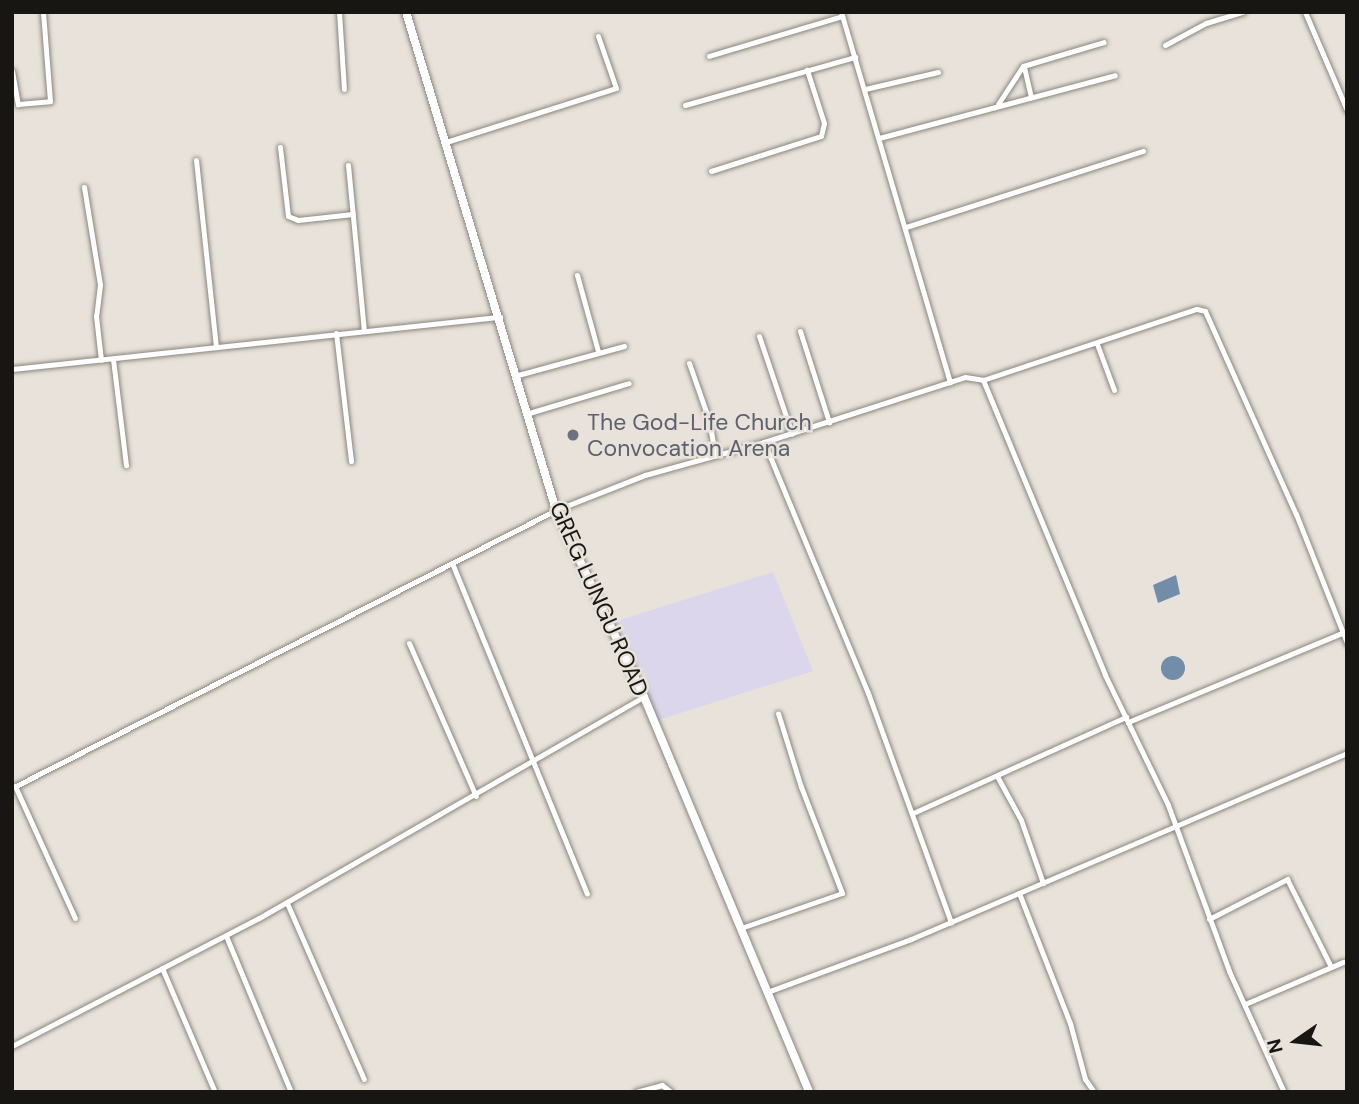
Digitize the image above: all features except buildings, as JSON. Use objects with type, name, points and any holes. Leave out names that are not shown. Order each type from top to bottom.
[{"type":"street","points":[[12,71],[18,104],[50,101],[43,12]]},
{"type":"street","points":[[339,12],[344,89]]},
{"type":"street","name":"GREG LUNGU ROAD","points":[[406,12],[518,375],[556,510],[644,697],[809,1092]]},
{"type":"street","points":[[1165,45],[1206,23],[1243,12]]},
{"type":"street","points":[[1305,12],[1347,110]]},
{"type":"street","points":[[709,56],[842,14],[950,382]]},
{"type":"street","points":[[446,142],[616,88],[598,36]]},
{"type":"street","points":[[997,104],[1023,66],[1104,42]]},
{"type":"street","points":[[685,105],[855,57]]},
{"type":"street","points":[[1023,66],[1031,97]]},
{"type":"street","points":[[711,171],[821,136],[824,123],[807,70]]},
{"type":"street","points":[[865,89],[938,72]]},
{"type":"street","points":[[879,138],[997,104],[1115,75]]},
{"type":"street","points":[[280,147],[288,216],[298,220],[353,214]]},
{"type":"street","points":[[906,227],[1143,151]]},
{"type":"street","points":[[196,160],[216,348]]},
{"type":"street","points":[[348,165],[364,330]]},
{"type":"street","points":[[84,187],[100,285],[96,316],[101,360]]},
{"type":"street","points":[[577,275],[598,351]]},
{"type":"street","points":[[75,918],[14,787],[556,510],[645,475],[764,442],[950,382],[974,376],[983,380],[1197,309],[1205,311],[1300,521],[1347,643]]},
{"type":"street","points":[[12,369],[500,317]]},
{"type":"street","points":[[800,331],[829,422]]},
{"type":"street","points":[[336,333],[351,461]]},
{"type":"street","points":[[759,336],[792,433]]},
{"type":"street","points":[[1097,344],[1114,390]]},
{"type":"street","points":[[518,375],[624,346]]},
{"type":"street","points":[[113,359],[126,465]]},
{"type":"street","points":[[690,363],[709,420],[715,456]]},
{"type":"street","points":[[983,380],[1127,719],[1168,805],[1174,828],[1209,919],[1284,1092]]},
{"type":"street","points":[[529,413],[629,383]]},
{"type":"street","points":[[764,442],[912,813],[951,922]]},
{"type":"street","points":[[452,562],[587,894]]},
{"type":"street","points":[[912,813],[1127,719],[1342,633]]},
{"type":"street","points":[[409,643],[476,796]]},
{"type":"street","points":[[12,1046],[287,903],[644,697]]},
{"type":"street","points":[[741,928],[842,893],[801,787],[778,713]]},
{"type":"street","points":[[767,992],[951,922],[1347,753]]},
{"type":"street","points":[[997,776],[1021,820],[1043,883]]},
{"type":"street","points":[[1209,919],[1287,879],[1331,967]]},
{"type":"street","points":[[1019,893],[1070,1023],[1084,1079],[1094,1092]]},
{"type":"street","points":[[287,903],[364,1079]]},
{"type":"street","points":[[226,936],[291,1092]]},
{"type":"street","points":[[1245,1004],[1343,962]]},
{"type":"street","points":[[162,968],[215,1092]]},
{"type":"street","points":[[636,1092],[662,1085],[671,1092]]},
{"type":"shaded area","points":[[773,572],[813,671],[652,722],[644,690],[646,674],[634,666],[610,623]]},
{"type":"water","points":[[1176,575],[1180,594],[1158,603],[1153,585]]},
{"type":"water","points":[[1173,656],[1182,659],[1185,668],[1182,677],[1173,680],[1164,677],[1161,668],[1164,659]]},
{"type":"place","name":"The God-Life Church Convocation Arena","points":[[573,435]]}]
